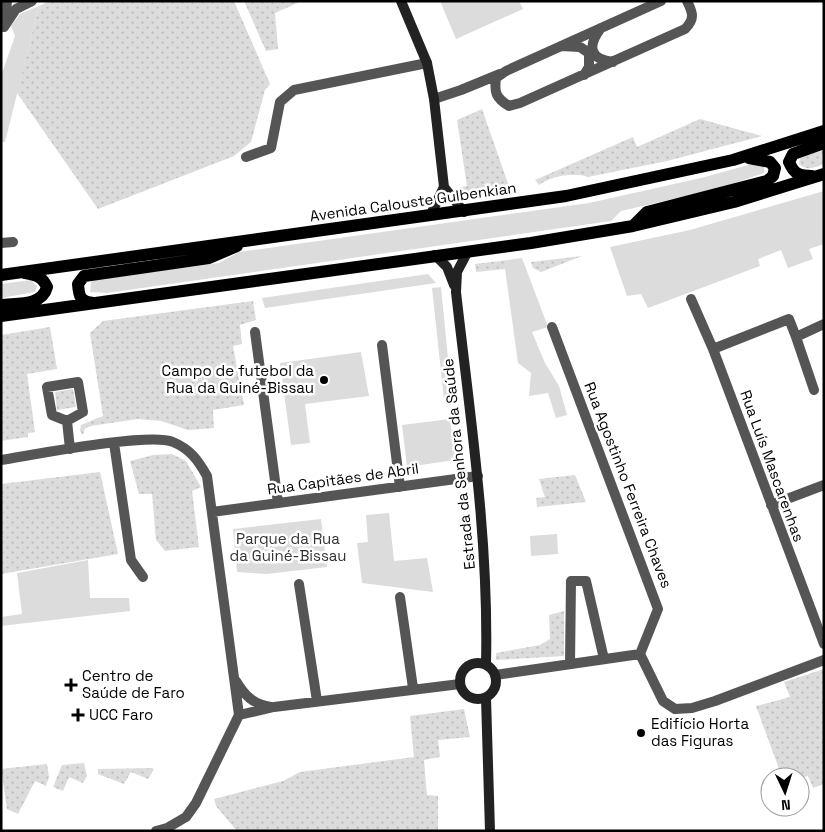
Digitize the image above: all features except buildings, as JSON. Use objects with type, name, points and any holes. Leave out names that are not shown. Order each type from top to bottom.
[{"type":"main road","name":"Avenida Calouste Gulbenkian","points":[[1,275],[464,212],[566,196],[734,160],[824,130]]},
{"type":"main road","points":[[821,175],[799,176],[793,172],[789,162],[793,154],[824,143]]},
{"type":"main road","points":[[633,226],[647,212],[767,181],[773,176],[775,168],[770,162],[754,158],[734,160]]},
{"type":"main road","points":[[1,316],[435,256],[633,226],[734,202],[821,175]]},
{"type":"main road","points":[[93,303],[83,301],[79,297],[78,284],[84,276],[209,258],[250,240]]},
{"type":"main road","points":[[1,305],[38,300],[45,294],[47,287],[44,280],[37,275],[19,272]]},
{"type":"street","points":[[2,30],[7,1]]},
{"type":"street","points":[[16,1],[32,1]]},
{"type":"street","points":[[2,30],[16,9],[32,1]]},
{"type":"street","points":[[401,1],[427,62],[434,99],[444,187],[464,212]]},
{"type":"street","points":[[434,99],[506,71],[661,1]]},
{"type":"street","points":[[506,71],[496,78],[494,89],[498,99],[509,106],[520,103],[686,29],[692,22],[693,14],[686,3]]},
{"type":"street","points":[[601,27],[593,40],[592,50],[596,57],[603,61],[613,62]]},
{"type":"street","points":[[558,46],[580,47],[589,53],[589,67],[584,75]]},
{"type":"street","points":[[246,158],[271,148],[280,102],[294,90],[427,62]]},
{"type":"street","points":[[430,216],[444,187]]},
{"type":"street","points":[[1,243],[13,242]]},
{"type":"street","points":[[456,292],[457,272],[468,251]]},
{"type":"street","points":[[435,256],[447,267],[456,292]]},
{"type":"street","name":"Estrada da Senhora da Saúde","points":[[456,292],[478,476],[486,609],[486,664]]},
{"type":"street","name":"Rua Luís Mascarenhas","points":[[691,299],[713,349],[770,506],[824,644]]},
{"type":"street","points":[[713,349],[789,319],[814,390]]},
{"type":"street","points":[[796,337],[824,324]]},
{"type":"street","name":"Rua Agostinho Ferreira Chaves","points":[[552,327],[658,609],[640,654]]},
{"type":"street","points":[[254,332],[278,503]]},
{"type":"street","points":[[382,345],[400,487]]},
{"type":"street","points":[[67,420],[70,449]]},
{"type":"street","points":[[1,460],[144,439],[172,441],[195,455],[207,476],[239,715],[196,803],[186,817],[181,831]]},
{"type":"street","points":[[114,443],[131,560],[143,577]]},
{"type":"street","name":"Rua Capitães de Abril","points":[[212,512],[478,476]]},
{"type":"street","points":[[770,506],[824,485]]},
{"type":"street","points":[[570,664],[571,581],[586,581],[604,659]]},
{"type":"street","points":[[299,584],[317,701]]},
{"type":"street","points":[[400,597],[413,688]]},
{"type":"street","points":[[495,675],[640,654],[663,702],[675,709],[692,708],[715,701],[824,660]]},
{"type":"street","points":[[486,698],[472,698],[463,690],[460,684],[464,669],[477,663],[486,664],[495,675],[496,684],[486,698],[490,831]]},
{"type":"street","points":[[233,676],[245,696],[261,705],[274,707]]},
{"type":"street","points":[[239,715],[274,707],[413,688],[460,684]]},
{"type":"street","points":[[163,830],[186,817]]},
{"type":"green space","points":[[50,1],[234,1],[270,84],[265,90],[251,142],[234,156],[98,209],[17,93],[39,6]]},
{"type":"green space","points":[[244,1],[302,1],[275,13],[278,49],[266,51]]},
{"type":"green space","points":[[440,1],[519,1],[523,9],[456,39]]},
{"type":"green space","points":[[39,6],[5,142],[1,142],[1,76],[15,36],[11,26],[20,14]]},
{"type":"green space","points":[[482,109],[510,189],[461,195],[458,188],[467,186],[457,120]]},
{"type":"green space","points":[[700,119],[762,136],[667,161],[588,177],[576,175],[562,176],[550,179],[539,185],[535,180],[633,137],[637,147]]},
{"type":"green space","points":[[824,147],[824,164],[808,168],[799,164],[800,158]]},
{"type":"green space","points":[[752,164],[764,165],[764,173],[720,188],[621,211],[611,221],[107,293],[90,292],[91,282],[97,279],[219,263],[239,252],[589,203],[701,178]]},
{"type":"green space","points":[[824,191],[824,244],[809,249],[813,259],[788,268],[781,250],[758,259],[760,266],[648,308],[641,294],[627,296],[610,247],[690,230]]},
{"type":"green space","points":[[582,256],[541,272],[533,268],[531,262]]},
{"type":"green space","points":[[522,258],[548,327],[532,332],[545,363],[559,386],[567,415],[556,418],[548,393],[529,396],[531,373],[518,363],[505,269],[508,260]]},
{"type":"green space","points":[[508,260],[505,269],[476,272],[475,264]]},
{"type":"green space","points":[[428,274],[436,283],[265,308],[262,298]]},
{"type":"green space","points":[[31,280],[37,286],[35,292],[1,298],[1,284]]},
{"type":"green space","points":[[441,287],[452,399],[444,400],[432,288]]},
{"type":"green space","points":[[253,301],[256,320],[240,325],[242,344],[233,346],[244,405],[213,410],[214,428],[188,430],[161,421],[138,419],[91,426],[85,428],[83,435],[80,431],[81,425],[103,416],[90,333],[103,321]]},
{"type":"green space","points":[[50,327],[57,369],[27,374],[35,432],[28,433],[28,437],[1,441],[1,335]]},
{"type":"green space","name":"Campo de futebol da Rua da Guiné-Bissau","points":[[361,352],[369,396],[305,404],[310,443],[291,445],[280,363]]},
{"type":"green space","points":[[73,389],[76,407],[57,410],[55,392]]},
{"type":"green space","points":[[450,419],[455,460],[407,467],[402,425]]},
{"type":"green space","points":[[172,454],[186,461],[201,487],[192,491],[199,547],[165,551],[156,540],[152,494],[139,494],[130,461],[153,455]]},
{"type":"green space","points":[[100,472],[118,554],[1,574],[1,484]]},
{"type":"green space","points":[[575,475],[586,502],[537,507],[536,498],[545,497],[539,479]]},
{"type":"green space","points":[[389,513],[394,561],[427,558],[433,592],[362,583],[357,543],[368,542],[366,515]]},
{"type":"green space","name":"Parque da Rua da Guiné-Bissau","points":[[321,519],[327,567],[267,574],[237,572],[233,529]]},
{"type":"green space","points":[[557,534],[558,554],[531,556],[530,536]]},
{"type":"green space","points":[[88,560],[90,598],[129,598],[130,611],[1,626],[1,617],[22,614],[17,573]]},
{"type":"green space","points":[[564,611],[564,656],[496,660],[496,653],[540,645],[550,639],[549,615]]},
{"type":"green space","points":[[824,669],[824,784],[813,788],[810,781],[810,767],[778,767],[756,706],[790,697],[784,682]]},
{"type":"green space","points":[[464,709],[470,737],[438,740],[440,757],[424,760],[427,795],[438,796],[438,831],[237,831],[216,806],[214,799],[283,781],[300,772],[414,757],[410,716]]},
{"type":"green space","points":[[84,763],[87,776],[83,783],[69,777],[63,791],[53,787],[62,765]]},
{"type":"green space","points":[[47,764],[49,777],[46,786],[35,781],[18,814],[7,809],[1,769]]},
{"type":"green space","points":[[98,769],[154,769],[148,779],[131,772],[124,784],[98,774]]},
{"type":"place","name":"Campo de futebol da Rua da Guiné-Bissau","points":[[324,380]]},
{"type":"place","name":"Centro de Saúde de Faro","points":[[71,685]]},
{"type":"place","name":"UCC Faro","points":[[78,715]]},
{"type":"place","name":"Edifício Horta das Figuras","points":[[641,733]]}]
